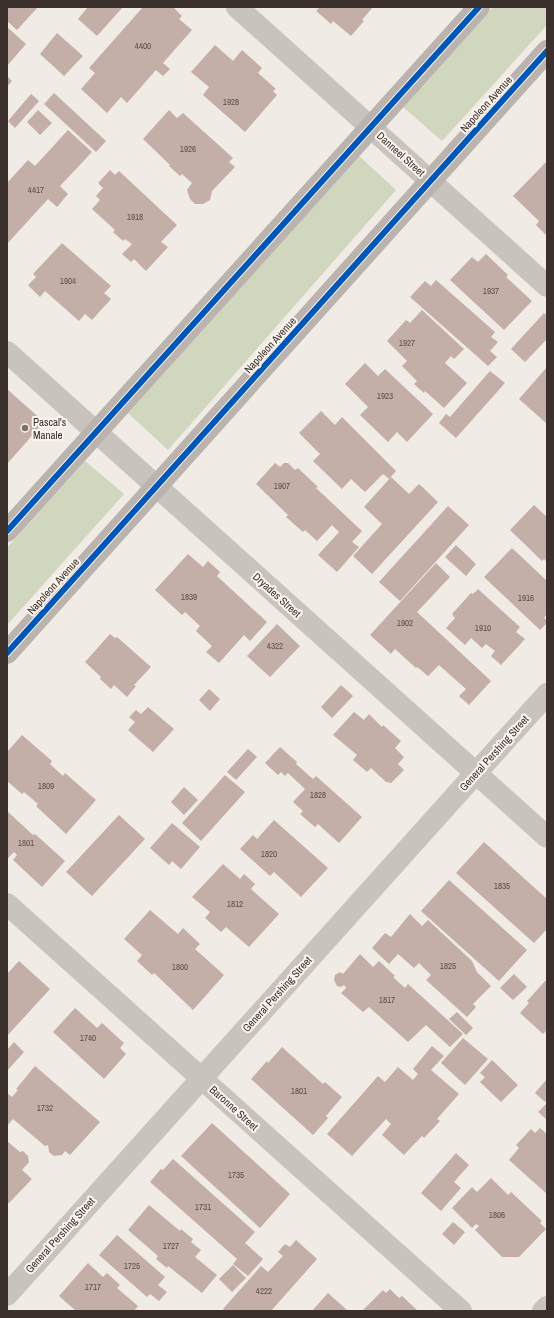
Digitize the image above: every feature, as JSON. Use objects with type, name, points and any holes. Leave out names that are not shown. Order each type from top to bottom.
[{"type":"main road","points":[[7,531],[479,7]]},
{"type":"main road","name":"Napoleon Avenue","points":[[7,653],[547,50]]},
{"type":"street","name":"Danneel Street","points":[[237,7],[547,286]]},
{"type":"street","name":"Dryades Street","points":[[7,352],[547,837]]},
{"type":"street","name":"General Pershing Street","points":[[7,1294],[547,694]]},
{"type":"street","name":"Baronne Street","points":[[7,904],[461,1311]]},
{"type":"street","points":[[544,1311],[547,1307]]},
{"type":"green space","points":[[493,7],[547,7],[547,25],[442,141],[403,107]]},
{"type":"green space","points":[[359,156],[396,190],[168,450],[128,413]]},
{"type":"green space","points":[[85,461],[124,494],[7,625],[7,548]]},
{"type":"building","points":[[7,7],[38,7],[17,30],[7,21]]},
{"type":"building","points":[[88,7],[123,7],[97,36],[78,19]]},
{"type":"building","points":[[143,7],[173,7],[182,16],[179,19],[192,30],[163,63],[170,69],[163,76],[156,70],[127,103],[121,97],[107,113],[81,89],[95,73],[89,68]]},
{"type":"building","points":[[320,7],[373,7],[362,20],[364,21],[351,36],[333,21],[331,24],[316,11]]},
{"type":"building","points":[[7,27],[26,44],[7,66]]},
{"type":"building","points":[[57,33],[83,56],[64,76],[40,54]]},
{"type":"building","points":[[215,45],[233,61],[242,50],[262,68],[258,73],[276,89],[273,91],[277,95],[245,132],[203,95],[209,87],[191,72]]},
{"type":"building","points":[[7,76],[12,81],[7,87]]},
{"type":"building","points":[[54,93],[106,141],[96,152],[44,104]]},
{"type":"building","points":[[31,94],[39,101],[15,128],[8,121]]},
{"type":"building","points":[[38,110],[52,123],[40,135],[27,122]]},
{"type":"building","points":[[169,110],[177,118],[183,113],[233,158],[229,162],[235,167],[212,191],[210,200],[203,204],[195,204],[190,199],[187,190],[192,183],[182,174],[180,176],[143,139]]},
{"type":"building","points":[[68,130],[92,152],[60,186],[68,194],[57,207],[48,199],[7,244],[7,183],[28,160],[35,166]]},
{"type":"building","points":[[547,161],[547,236],[536,225],[539,221],[513,196]]},
{"type":"building","points":[[110,170],[115,175],[119,171],[177,225],[161,242],[168,247],[146,271],[134,259],[131,262],[122,254],[132,244],[125,239],[123,241],[113,232],[115,230],[92,209],[100,200],[96,196],[103,188],[98,183]]},
{"type":"building","points":[[62,243],[111,286],[104,293],[111,299],[92,320],[85,314],[79,321],[45,291],[40,297],[28,285],[36,277],[33,274]]},
{"type":"building","points":[[486,254],[508,275],[506,277],[532,301],[504,330],[450,280],[472,257],[478,262]]},
{"type":"building","points":[[436,280],[495,332],[491,337],[498,342],[490,351],[497,357],[488,366],[410,297],[425,281],[431,286]]},
{"type":"building","points":[[422,310],[464,349],[454,359],[451,356],[445,363],[467,383],[444,408],[425,391],[424,393],[414,384],[417,381],[402,366],[407,361],[387,341],[406,320],[410,323]]},
{"type":"building","points":[[544,313],[547,316],[547,339],[525,362],[511,349]]},
{"type":"building","points":[[365,363],[378,376],[385,369],[433,414],[407,442],[397,432],[388,442],[360,415],[368,407],[345,384]]},
{"type":"building","points":[[547,367],[547,424],[519,399]]},
{"type":"building","points":[[490,371],[505,383],[456,438],[439,423],[446,414],[450,417]]},
{"type":"building","points":[[7,389],[44,422],[7,464]]},
{"type":"building","points":[[321,411],[335,425],[342,417],[396,471],[389,479],[383,474],[365,492],[351,479],[342,489],[313,461],[320,454],[299,433]]},
{"type":"building","points":[[275,463],[280,467],[284,463],[288,463],[295,470],[298,468],[318,487],[316,488],[362,531],[352,542],[359,547],[337,572],[318,555],[339,532],[332,525],[317,541],[305,530],[303,532],[286,517],[288,515],[256,484]]},
{"type":"building","points":[[391,477],[409,494],[419,484],[438,502],[372,574],[353,556],[382,524],[364,507]]},
{"type":"building","points":[[534,505],[547,517],[547,562],[544,559],[542,561],[510,530]]},
{"type":"building","points":[[448,506],[469,525],[400,601],[379,582]]},
{"type":"building","points":[[456,545],[476,564],[466,576],[445,557]]},
{"type":"building","points":[[512,548],[547,581],[547,614],[544,618],[547,620],[547,623],[540,630],[484,577]]},
{"type":"building","points":[[188,554],[203,567],[208,561],[220,572],[217,576],[267,622],[250,641],[244,635],[219,663],[206,652],[212,646],[196,631],[200,626],[185,612],[182,615],[155,590]]},
{"type":"building","points":[[436,563],[450,577],[417,612],[491,681],[469,705],[459,696],[466,689],[439,665],[428,676],[417,667],[416,668],[395,649],[391,654],[370,635]]},
{"type":"building","points":[[478,589],[520,627],[516,632],[525,639],[501,665],[491,656],[495,651],[486,644],[482,648],[471,638],[465,645],[446,628],[455,618],[452,614],[471,593],[473,594]]},
{"type":"building","points":[[277,624],[300,646],[270,677],[247,656]]},
{"type":"building","points":[[110,634],[115,638],[117,637],[151,667],[134,685],[136,686],[127,697],[114,685],[111,689],[85,662]]},
{"type":"building","points":[[341,685],[353,696],[332,718],[321,707]]},
{"type":"building","points":[[209,689],[220,699],[210,711],[199,700]]},
{"type":"building","points":[[148,707],[174,729],[153,752],[128,730],[135,722],[129,717],[136,710],[141,714]]},
{"type":"building","points":[[354,712],[364,720],[369,714],[382,727],[383,725],[401,741],[395,748],[404,757],[398,764],[404,770],[391,783],[386,782],[371,768],[367,772],[353,760],[357,755],[333,735]]},
{"type":"building","points":[[22,735],[52,761],[50,764],[63,776],[65,773],[96,800],[66,834],[36,806],[38,804],[24,792],[22,794],[7,781],[7,752]]},
{"type":"building","points":[[280,747],[313,779],[316,776],[362,817],[339,843],[318,824],[315,827],[300,814],[303,811],[293,802],[305,789],[288,773],[285,776],[281,772],[278,775],[265,763]]},
{"type":"building","points":[[248,749],[257,757],[236,780],[227,772]]},
{"type":"building","points":[[225,775],[245,792],[201,841],[182,823]]},
{"type":"building","points":[[184,787],[198,800],[184,815],[171,802]]},
{"type":"building","points":[[7,811],[33,835],[35,834],[65,861],[42,887],[13,860],[17,855],[14,852],[7,859]]},
{"type":"building","points":[[119,815],[145,839],[92,896],[66,872]]},
{"type":"building","points":[[274,820],[328,868],[301,897],[274,872],[270,876],[240,849],[253,835],[257,839]]},
{"type":"building","points":[[172,823],[200,847],[181,869],[172,861],[169,865],[150,848]]},
{"type":"building","points":[[484,842],[547,899],[547,929],[534,943],[456,873]]},
{"type":"building","points":[[223,864],[240,879],[244,874],[255,884],[251,889],[279,914],[249,947],[226,927],[221,932],[205,918],[210,912],[192,897]]},
{"type":"building","points":[[449,880],[527,950],[499,981],[421,911]]},
{"type":"building","points":[[150,910],[178,934],[183,928],[200,944],[195,949],[224,975],[193,1010],[154,973],[152,975],[137,961],[142,955],[124,939]]},
{"type":"building","points":[[410,914],[422,926],[428,920],[472,961],[477,972],[491,986],[473,1004],[476,1007],[467,1017],[426,980],[431,975],[419,963],[414,968],[398,954],[389,964],[372,948],[385,933],[391,937]]},
{"type":"building","points":[[360,954],[373,967],[379,961],[405,988],[408,984],[463,1034],[450,1047],[426,1025],[408,1042],[369,1007],[363,1012],[341,993],[346,988],[344,985],[341,987],[337,986],[334,980],[335,975],[340,972],[343,974]]},
{"type":"building","points":[[19,961],[50,989],[7,1036],[7,974]]},
{"type":"building","points":[[514,974],[527,987],[513,1000],[500,988]]},
{"type":"building","points":[[547,979],[547,1030],[543,1034],[520,1013],[529,1003],[527,1001]]},
{"type":"building","points":[[75,1008],[97,1028],[102,1023],[124,1043],[120,1048],[126,1054],[104,1079],[53,1032]]},
{"type":"building","points":[[457,1012],[473,1028],[466,1035],[449,1019]]},
{"type":"building","points":[[463,1038],[488,1059],[465,1085],[441,1063]]},
{"type":"building","points":[[14,1042],[24,1052],[7,1071],[7,1050]]},
{"type":"building","points":[[432,1046],[444,1056],[431,1070],[459,1094],[437,1119],[440,1121],[424,1138],[422,1136],[404,1155],[382,1135],[391,1124],[386,1119],[352,1156],[327,1134],[378,1076],[385,1082],[398,1067],[413,1080],[418,1074],[413,1069]]},
{"type":"building","points":[[282,1047],[323,1084],[325,1082],[342,1097],[326,1116],[328,1118],[313,1135],[251,1079]]},
{"type":"building","points":[[492,1060],[518,1085],[501,1102],[480,1082],[485,1077],[480,1073]]},
{"type":"building","points":[[35,1066],[100,1122],[70,1155],[65,1151],[62,1155],[54,1156],[49,1152],[48,1145],[45,1146],[13,1119],[7,1126],[7,1093],[12,1097],[18,1090],[16,1089]]},
{"type":"building","points":[[547,1079],[547,1099],[545,1102],[535,1093]]},
{"type":"building","points":[[547,1103],[547,1120],[538,1112]]},
{"type":"building","points":[[212,1123],[290,1194],[260,1228],[181,1156]]},
{"type":"building","points":[[540,1128],[547,1134],[547,1194],[509,1160],[519,1148],[516,1145],[531,1129],[535,1133]]},
{"type":"building","points":[[7,1141],[20,1152],[23,1151],[28,1156],[29,1162],[22,1170],[32,1179],[9,1203],[7,1203]]},
{"type":"building","points":[[456,1153],[469,1165],[454,1182],[461,1188],[441,1211],[421,1193]]},
{"type":"building","points":[[173,1159],[255,1232],[245,1243],[263,1259],[248,1276],[233,1264],[237,1259],[150,1182],[161,1169],[163,1170]]},
{"type":"building","points":[[491,1178],[508,1195],[511,1192],[542,1221],[540,1223],[546,1229],[519,1257],[502,1257],[475,1230],[479,1226],[476,1224],[472,1228],[452,1208],[472,1187],[477,1192]]},
{"type":"building","points":[[149,1205],[180,1231],[181,1229],[193,1239],[191,1242],[201,1250],[195,1257],[217,1275],[202,1293],[168,1266],[167,1268],[156,1259],[158,1256],[128,1230]]},
{"type":"building","points":[[453,1222],[465,1232],[454,1245],[442,1234]]},
{"type":"building","points":[[117,1235],[165,1277],[158,1285],[167,1292],[159,1301],[150,1294],[147,1297],[99,1255]]},
{"type":"building","points":[[296,1240],[317,1259],[271,1311],[225,1311],[223,1309],[261,1266],[268,1272],[283,1256],[278,1252],[285,1244],[290,1247]]},
{"type":"building","points":[[88,1263],[103,1277],[107,1273],[120,1285],[117,1288],[138,1306],[134,1311],[76,1311],[59,1296]]},
{"type":"building","points":[[233,1265],[246,1278],[232,1292],[219,1279]]},
{"type":"building","points":[[390,1289],[399,1298],[402,1296],[418,1311],[362,1311],[383,1290],[386,1293]]},
{"type":"building","points":[[328,1293],[348,1311],[312,1311]]},
{"type":"cycle path","points":[[7,531],[479,7]]},
{"type":"cycle path","points":[[7,653],[547,51]]},
{"type":"place","name":"Pascal's Manale","points":[[25,428]]}]
